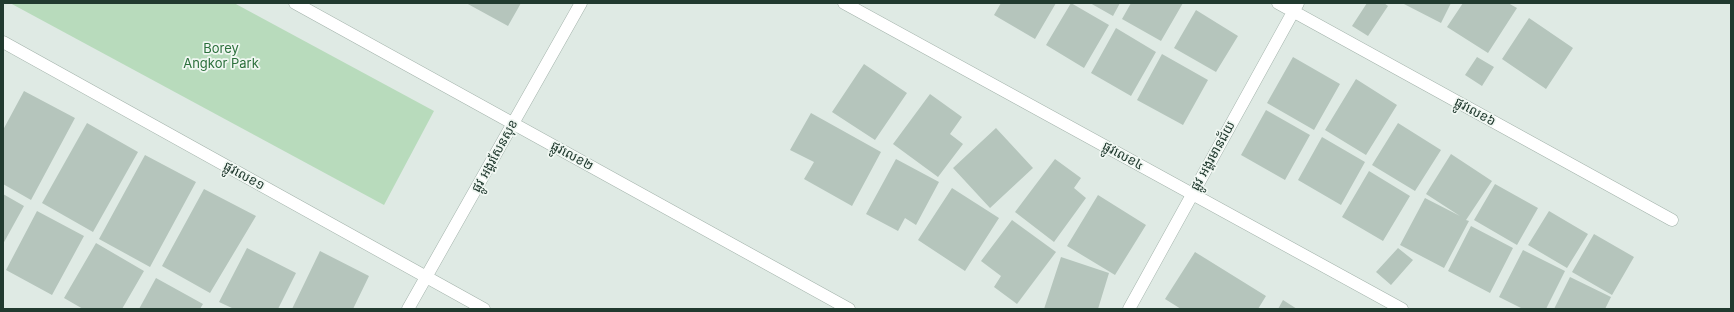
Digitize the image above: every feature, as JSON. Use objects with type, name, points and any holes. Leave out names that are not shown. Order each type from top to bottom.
[{"type":"street","name":"ផ្លូវលេខ២","points":[[295,3],[849,309]]},
{"type":"street","name":"ផ្លូវ អង្គរសែនសុខ","points":[[408,309],[581,3]]},
{"type":"street","name":"ផ្លូវលេខ៤","points":[[844,3],[1402,309]]},
{"type":"street","name":"ផ្លូវលេខ៦","points":[[1278,3],[1295,7],[1672,220]]},
{"type":"street","name":"ផ្លូវ អង្គរមានជ័យ","points":[[1129,309],[1295,7]]},
{"type":"street","name":"ផ្លូវលេខ១","points":[[3,42],[484,309]]},
{"type":"green space","name":"Borey Angkor Park","points":[[10,3],[234,3],[434,111],[384,205]]},
{"type":"building","points":[[466,3],[521,3],[508,26]]},
{"type":"building","points":[[1001,3],[1056,3],[1035,39],[994,15]]},
{"type":"building","points":[[1071,3],[1109,25],[1084,68],[1046,45]]},
{"type":"building","points":[[1090,3],[1120,3],[1113,16]]},
{"type":"building","points":[[1131,3],[1183,3],[1161,41],[1122,19]]},
{"type":"building","points":[[1367,3],[1384,3],[1388,6],[1368,36],[1352,26]]},
{"type":"building","points":[[1402,3],[1451,3],[1441,23]]},
{"type":"building","points":[[1463,3],[1508,3],[1517,8],[1488,53],[1447,27]]},
{"type":"building","points":[[1196,10],[1238,36],[1216,72],[1174,48]]},
{"type":"building","points":[[1529,18],[1573,48],[1546,89],[1502,59]]},
{"type":"building","points":[[1116,28],[1156,52],[1131,96],[1091,73]]},
{"type":"building","points":[[1162,54],[1208,80],[1183,125],[1137,100]]},
{"type":"building","points":[[1293,57],[1340,84],[1314,130],[1267,103]]},
{"type":"building","points":[[1477,57],[1494,67],[1482,86],[1465,75]]},
{"type":"building","points":[[864,64],[907,93],[875,140],[832,112]]},
{"type":"building","points":[[1356,79],[1397,105],[1366,155],[1325,130]]},
{"type":"building","points":[[24,91],[75,118],[31,200],[3,184],[3,130]]},
{"type":"building","points":[[930,94],[962,117],[950,134],[963,144],[938,177],[893,144]]},
{"type":"building","points":[[1266,110],[1310,135],[1285,180],[1241,155]]},
{"type":"building","points":[[811,113],[881,152],[852,206],[804,179],[814,162],[790,150]]},
{"type":"building","points":[[87,123],[138,152],[93,232],[42,203]]},
{"type":"building","points":[[1398,123],[1441,150],[1415,191],[1372,165]]},
{"type":"building","points":[[996,128],[1033,168],[990,208],[953,168]]},
{"type":"building","points":[[1322,137],[1365,162],[1341,205],[1298,180]]},
{"type":"building","points":[[1451,154],[1492,181],[1466,220],[1469,221],[1444,268],[1400,245],[1425,198],[1460,216],[1426,194]]},
{"type":"building","points":[[145,155],[196,182],[150,267],[99,239]]},
{"type":"building","points":[[896,159],[939,182],[916,225],[905,218],[898,231],[866,214]]},
{"type":"building","points":[[1055,159],[1081,178],[1074,188],[1086,198],[1054,242],[1015,212]]},
{"type":"building","points":[[1369,171],[1410,196],[1383,241],[1342,217]]},
{"type":"building","points":[[1495,184],[1538,208],[1517,245],[1474,220]]},
{"type":"building","points":[[952,188],[999,218],[965,271],[918,240]]},
{"type":"building","points":[[204,189],[256,216],[210,293],[162,266]]},
{"type":"building","points":[[3,194],[24,206],[3,244]]},
{"type":"building","points":[[1098,195],[1146,225],[1115,275],[1067,246]]},
{"type":"building","points":[[37,211],[84,236],[52,295],[6,270]]},
{"type":"building","points":[[1549,211],[1588,234],[1567,268],[1528,245]]},
{"type":"building","points":[[1012,220],[1056,252],[1017,304],[994,287],[1001,276],[981,261]]},
{"type":"building","points":[[1471,226],[1513,248],[1490,293],[1448,271]]},
{"type":"building","points":[[1594,234],[1634,257],[1612,295],[1572,272]]},
{"type":"building","points":[[96,243],[144,271],[122,309],[83,309],[64,298]]},
{"type":"building","points":[[247,248],[296,273],[278,309],[234,309],[219,302]]},
{"type":"building","points":[[1398,248],[1413,260],[1391,285],[1376,272]]},
{"type":"building","points":[[1523,250],[1565,271],[1546,309],[1523,309],[1499,297]]},
{"type":"building","points":[[320,251],[369,276],[353,309],[292,309]]},
{"type":"building","points":[[1195,252],[1266,296],[1258,309],[1181,309],[1165,299]]},
{"type":"building","points":[[1061,257],[1109,273],[1098,309],[1044,309]]},
{"type":"building","points":[[1570,277],[1611,297],[1605,309],[1554,309]]},
{"type":"building","points":[[156,278],[203,304],[200,309],[139,309]]},
{"type":"building","points":[[1283,300],[1297,309],[1278,309]]}]
